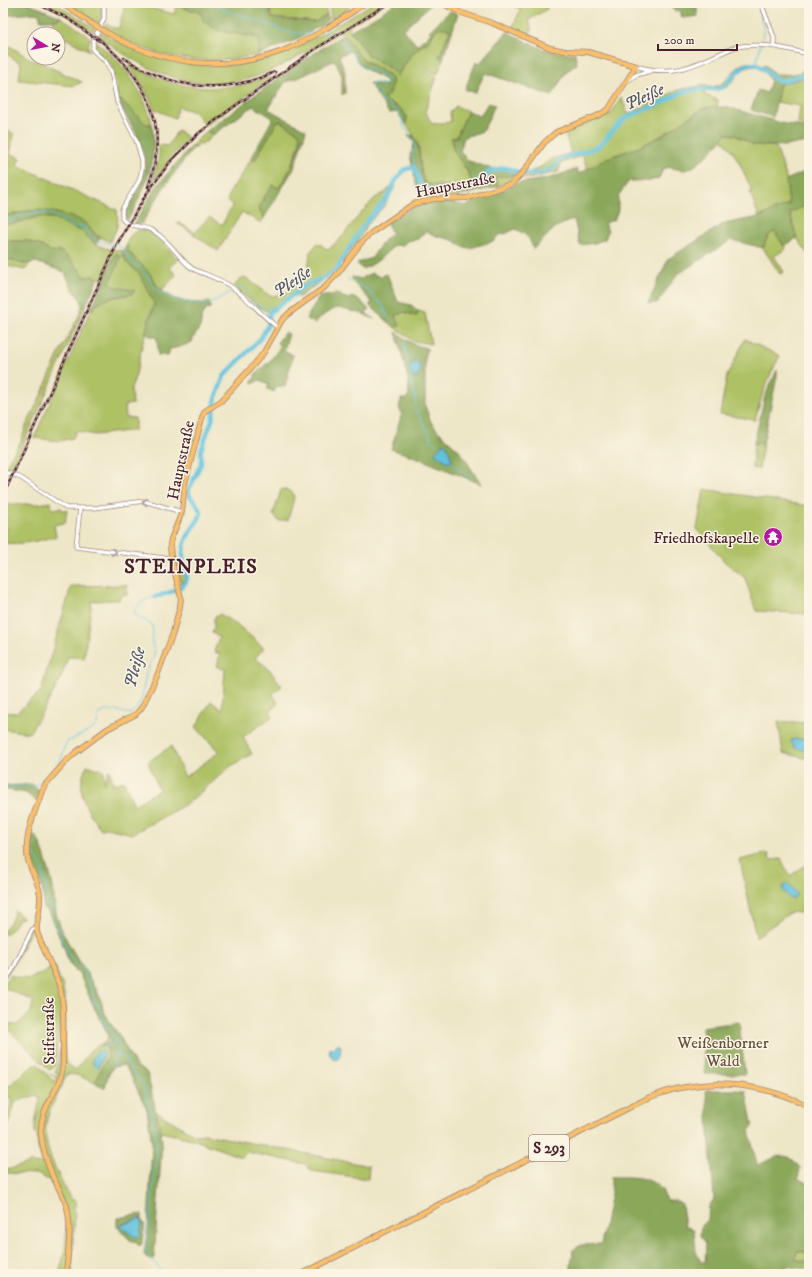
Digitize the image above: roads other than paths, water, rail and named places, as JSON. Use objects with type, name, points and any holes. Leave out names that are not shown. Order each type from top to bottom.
[{"type":"main road","points":[[61,3],[106,32],[144,51],[166,58],[190,62],[218,63],[261,57],[287,49],[311,37],[366,3]]},
{"type":"main road","points":[[355,3],[358,8]]},
{"type":"main road","points":[[442,3],[460,12],[492,23],[550,48],[588,52],[636,66]]},
{"type":"main road","name":"Hauptstraße","points":[[37,928],[40,892],[28,859],[26,844],[42,791],[45,785],[75,753],[107,729],[136,714],[157,676],[174,630],[181,598],[169,558],[170,545],[182,512],[183,491],[197,431],[205,410],[221,401],[264,352],[277,326],[288,314],[313,296],[333,278],[360,244],[371,233],[414,204],[434,199],[467,198],[512,184],[524,171],[549,137],[556,132],[605,112],[612,105],[636,66]]},
{"type":"main road","name":"Stiftstraße","points":[[37,928],[38,936],[59,985],[63,1005],[63,1058],[61,1076],[44,1112],[41,1131],[43,1146],[49,1166],[63,1196],[69,1216],[66,1274]]},
{"type":"main road","name":"S 293","points":[[302,1274],[650,1097],[679,1088],[704,1085],[737,1085],[775,1092],[809,1106]]},
{"type":"street","points":[[104,3],[104,19],[93,41],[93,50],[106,62],[111,71],[116,102],[136,140],[142,160],[142,169],[139,181],[122,209],[121,217],[126,224],[146,228],[155,232],[193,269],[234,289],[246,298],[265,318],[277,326]]},
{"type":"street","points":[[762,3],[774,37],[774,46]]},
{"type":"street","points":[[636,66],[651,70],[681,69],[735,47],[758,45],[774,46],[809,54]]},
{"type":"street","points":[[626,82],[651,70]]},
{"type":"street","points":[[3,472],[20,477],[66,508],[94,508],[144,501],[182,512]]},
{"type":"street","points":[[80,508],[76,547],[169,558]]},
{"type":"street","points":[[3,983],[20,956],[32,930],[37,928]]},
{"type":"water","points":[[413,363],[418,363],[420,372],[417,377],[413,378],[409,366]]},
{"type":"water","points":[[443,444],[446,444],[452,462],[447,462],[435,453]]},
{"type":"water","points":[[809,739],[809,752],[794,747],[791,740]]},
{"type":"water","points":[[789,884],[797,894],[793,899],[789,898],[783,890],[783,887]]},
{"type":"water","points":[[337,1044],[341,1047],[340,1058],[335,1060],[329,1054],[330,1048],[334,1048]]},
{"type":"water","points":[[97,1051],[102,1051],[104,1053],[98,1067],[93,1064],[92,1059]]},
{"type":"water","points":[[140,1218],[142,1221],[140,1235],[138,1237],[133,1236],[120,1226]]},
{"type":"waterway","points":[[215,3],[224,10],[292,33],[313,33]]},
{"type":"waterway","points":[[756,64],[764,29],[757,3]]},
{"type":"waterway","points":[[321,34],[339,32]]},
{"type":"waterway","points":[[341,36],[345,48],[353,54],[363,68],[370,69],[387,79],[387,84],[383,85],[372,83],[371,86],[380,93],[380,100],[382,102],[389,103],[392,109],[399,111],[404,126],[414,141],[415,147],[412,154],[414,167]]},
{"type":"waterway","name":"Pleiße","points":[[155,597],[178,589],[187,579],[183,555],[184,544],[201,513],[188,491],[201,464],[201,450],[212,420],[216,397],[224,376],[260,339],[268,325],[270,312],[305,286],[327,276],[336,270],[363,226],[388,197],[396,180],[404,170],[414,167],[421,186],[426,190],[442,191],[467,190],[491,171],[503,168],[524,174],[542,173],[554,167],[560,159],[598,147],[625,118],[662,103],[682,92],[702,89],[717,89],[725,86],[735,74],[746,65],[756,64],[776,80],[783,81],[809,73]]},
{"type":"waterway","points":[[3,219],[14,220],[16,217],[31,213],[43,212],[53,214],[56,218],[59,218],[72,226],[84,226],[85,231],[96,241],[116,244],[121,247],[131,262],[142,268],[155,287],[162,294],[180,301],[201,304],[215,301],[234,290]]},
{"type":"waterway","points":[[347,279],[364,287],[383,306],[388,318]]},
{"type":"waterway","points":[[237,288],[242,286],[244,287],[252,300],[258,305],[275,308]]},
{"type":"waterway","points":[[404,342],[416,405]]},
{"type":"waterway","points":[[417,410],[432,440],[437,445]]},
{"type":"waterway","points":[[451,462],[471,478]]},
{"type":"waterway","name":"Pleiße","points":[[3,785],[17,788],[25,785],[35,786],[49,776],[58,766],[67,742],[93,729],[98,722],[97,716],[104,711],[113,710],[130,714],[137,708],[142,698],[146,673],[155,651],[152,644],[152,625],[134,613],[139,604],[145,600],[155,597]]},
{"type":"waterway","points":[[31,838],[34,846],[33,853],[43,868],[48,905],[53,905],[50,915],[62,935],[61,939],[67,948],[67,953],[75,964],[84,970],[92,989],[92,996],[95,999],[94,1003],[99,1006],[98,1009],[103,1017],[103,1022],[119,1042],[116,1055],[125,1057],[132,1071],[143,1084],[155,1130],[157,1153],[146,1252],[164,1274]]},
{"type":"waterway","points":[[102,1050],[104,1046],[114,1043],[116,1038]]},
{"type":"waterway","points":[[114,1066],[116,1055]]},
{"type":"waterway","points":[[95,1071],[96,1066]]},
{"type":"railway","points":[[36,3],[67,18],[99,41]]},
{"type":"railway","points":[[3,496],[117,244],[147,193],[170,162],[199,133],[228,111],[314,50],[389,3]]},
{"type":"railway","points":[[95,36],[113,51],[128,67],[140,84],[149,102],[155,122],[157,142],[155,164],[148,187]]},
{"type":"railway","points":[[124,58],[160,77],[198,86],[236,84],[255,80],[275,72]]},
{"type":"place","name":"Friedhofskapelle","points":[[773,537]]},
{"type":"district","name":"STEINPLEIS","points":[[191,566]]},
{"type":"park label","name":"Weißenborner Wald","points":[[723,1051]]}]
